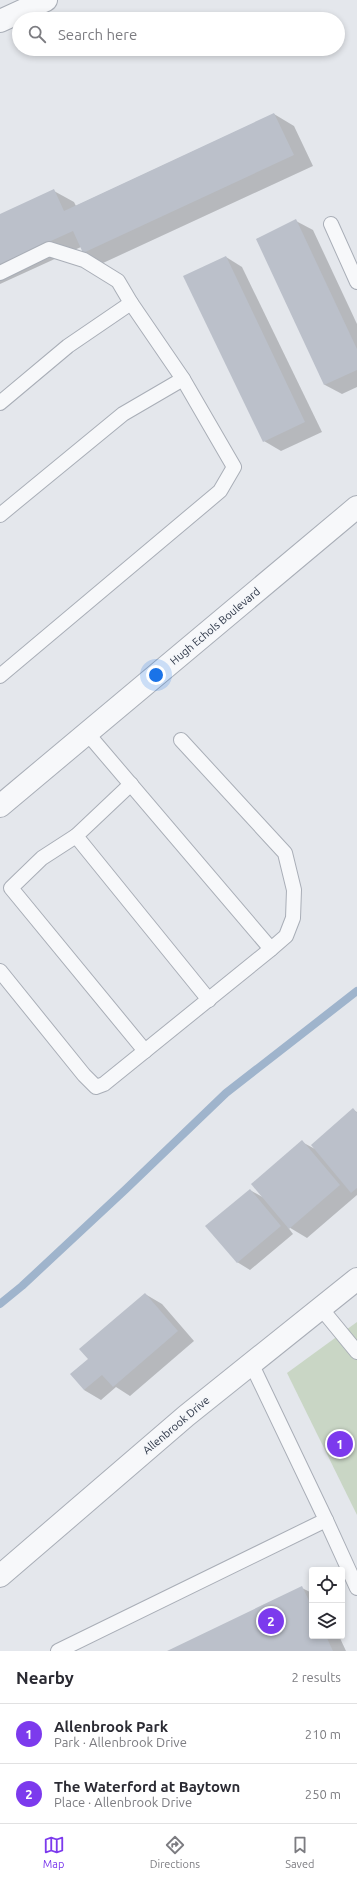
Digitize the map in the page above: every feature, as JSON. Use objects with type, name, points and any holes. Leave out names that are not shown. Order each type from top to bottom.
[{"type":"street","points":[[20,12],[46,0]]},
{"type":"street","points":[[0,21],[12,16]]},
{"type":"street","name":"Hugh Echols Boulevard","points":[[0,806],[357,507]]},
{"type":"street","name":"Allenbrook Drive","points":[[0,1576],[186,1416],[320,1307],[357,1279]]},
{"type":"lane","points":[[331,224],[357,282]]},
{"type":"lane","points":[[0,273],[49,249],[84,260],[118,281],[131,303],[183,380],[234,467],[220,491],[0,676]]},
{"type":"lane","points":[[0,403],[68,346],[131,303]]},
{"type":"lane","points":[[0,515],[124,414],[183,380]]},
{"type":"lane","points":[[87,733],[271,949]]},
{"type":"lane","points":[[0,971],[84,1075],[96,1087],[104,1084],[286,936],[293,918],[294,890],[285,853],[181,740]]},
{"type":"lane","points":[[131,784],[76,836],[42,858],[11,888],[145,1051]]},
{"type":"lane","points":[[76,836],[209,1000]]},
{"type":"lane","points":[[320,1307],[357,1352]]},
{"type":"lane","points":[[251,1363],[357,1588]]},
{"type":"lane","points":[[58,1651],[326,1520]]},
{"type":"green space","points":[[357,1322],[357,1515],[287,1373]]},
{"type":"building","points":[[274,113],[294,155],[83,253],[73,231],[0,264],[0,214],[54,189],[64,211]]},
{"type":"building","points":[[296,219],[357,349],[357,370],[324,385],[256,239]]},
{"type":"building","points":[[226,256],[305,422],[263,442],[183,276]]},
{"type":"building","points":[[353,1108],[357,1113],[357,1188],[351,1193],[311,1145]]},
{"type":"building","points":[[302,1140],[340,1185],[289,1229],[251,1184]]},
{"type":"building","points":[[250,1189],[281,1226],[237,1263],[205,1226]]},
{"type":"building","points":[[145,1293],[178,1331],[113,1387],[102,1375],[84,1390],[70,1374],[88,1359],[79,1349]]},
{"type":"building","points":[[302,1586],[309,1601],[309,1639],[327,1639],[333,1651],[167,1651]]},
{"type":"waterway","points":[[0,1304],[22,1286],[126,1189],[226,1093],[357,991]]},
{"type":"place","name":"Allenbrook Park","points":[[340,1444]]},
{"type":"place","name":"The Waterford at Baytown","points":[[271,1621]]}]
